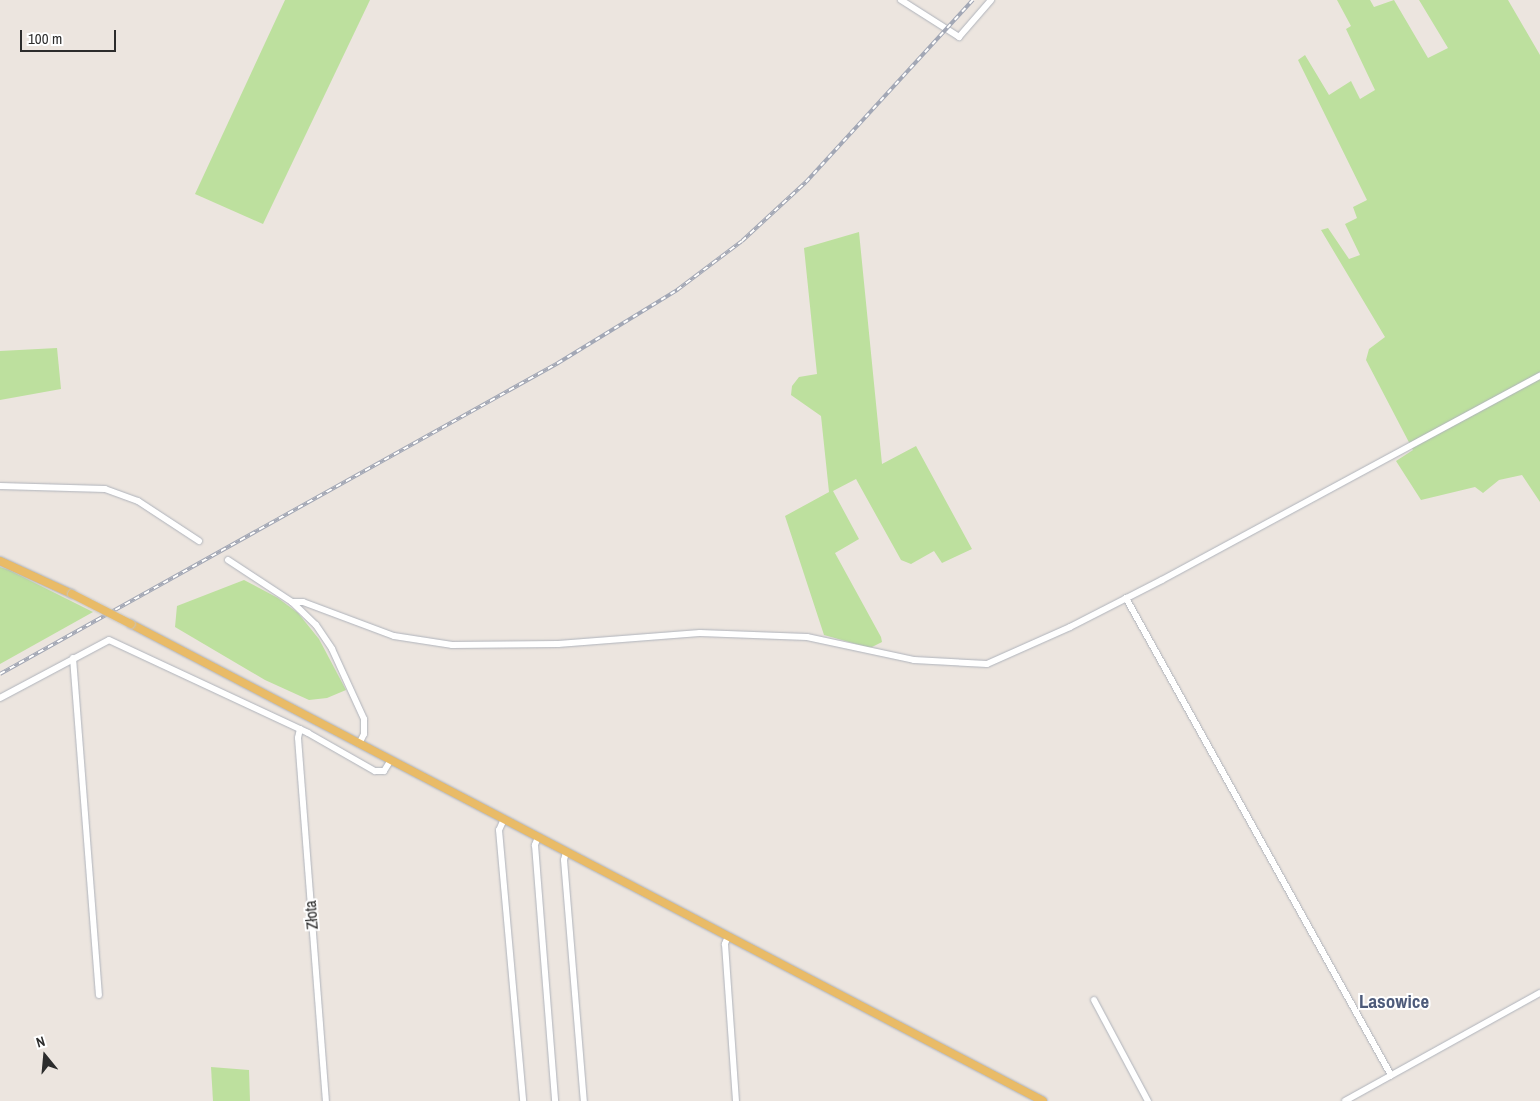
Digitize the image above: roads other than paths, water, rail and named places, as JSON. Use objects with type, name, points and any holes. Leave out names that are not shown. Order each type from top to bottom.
[{"type":"main road","points":[[0,562],[72,594],[131,624],[1043,1101]]},
{"type":"street","points":[[901,0],[959,37],[991,0]]},
{"type":"street","points":[[292,602],[303,602],[394,636],[452,644],[558,644],[700,633],[807,637],[914,660],[975,666],[1027,647],[1126,598],[1540,376]]},
{"type":"street","points":[[0,486],[104,489],[138,501],[198,541]]},
{"type":"street","points":[[228,560],[292,602],[316,625],[332,649],[364,719],[364,734],[359,744]]},
{"type":"street","points":[[1126,598],[1391,1075]]},
{"type":"street","points":[[0,698],[103,642],[115,641],[300,729],[375,771],[384,771],[391,760]]},
{"type":"street","points":[[73,658],[98,995]]},
{"type":"street","name":"Złota","points":[[300,729],[298,738],[326,1101]]},
{"type":"street","points":[[504,819],[499,830],[523,1101]]},
{"type":"street","points":[[538,837],[535,845],[556,1101]]},
{"type":"street","points":[[566,852],[564,860],[584,1101]]},
{"type":"street","points":[[728,936],[725,944],[736,1101]]},
{"type":"street","points":[[1344,1101],[1540,993]]},
{"type":"street","points":[[1094,1000],[1148,1101]]},
{"type":"railway","points":[[0,674],[558,363],[677,290],[742,241],[806,182],[973,0]]},
{"type":"district","name":"Lasowice","points":[[1394,1002]]}]
